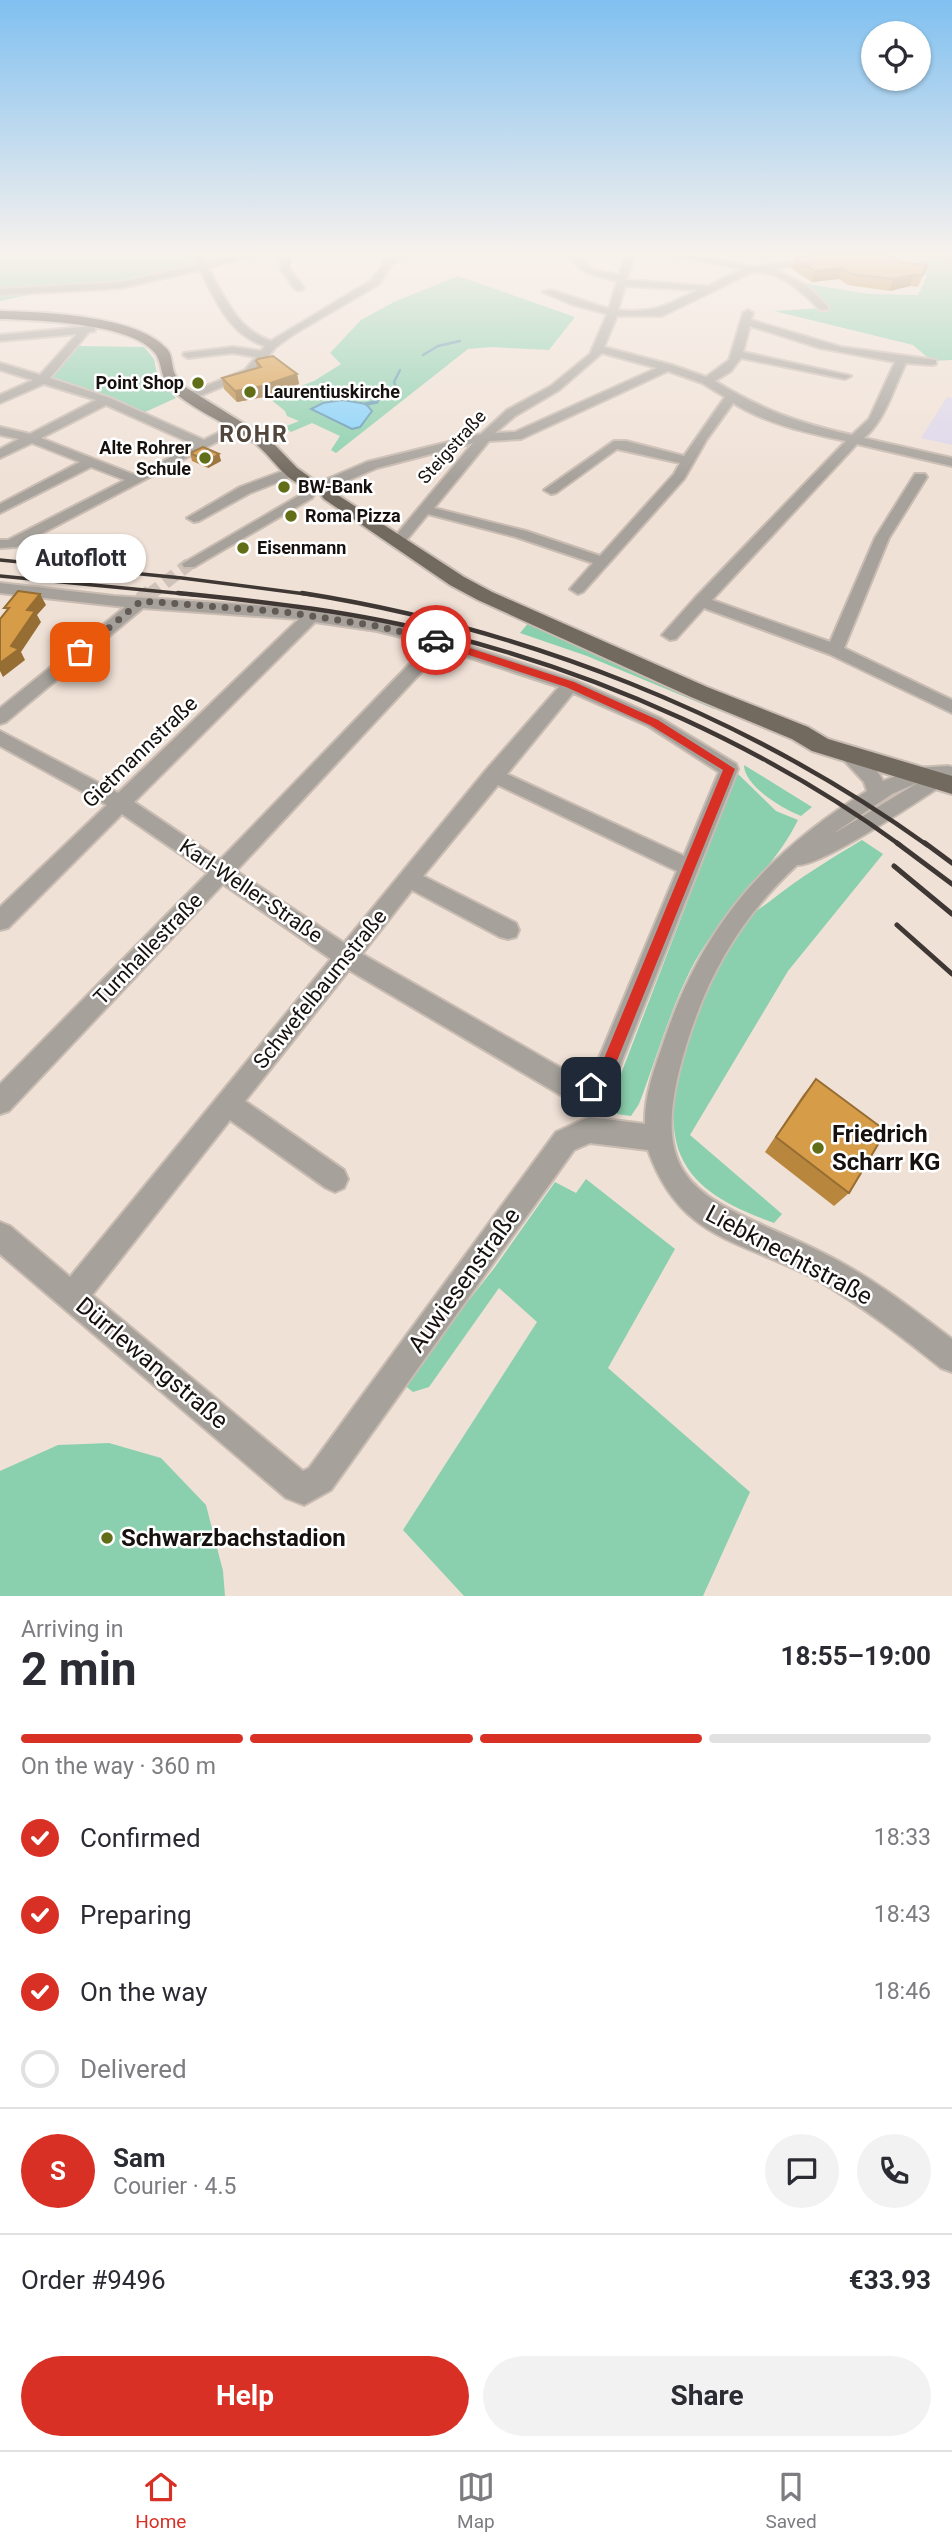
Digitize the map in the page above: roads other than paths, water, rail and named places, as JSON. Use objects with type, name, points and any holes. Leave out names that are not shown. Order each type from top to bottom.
[{"type":"main road","points":[[120,329],[139,335],[157,346],[163,352],[172,383],[242,426],[270,448],[318,498],[330,489],[457,581],[481,594],[699,692],[800,733],[820,745],[914,775],[948,776]]},
{"type":"main road","points":[[800,733],[830,737],[948,776]]},
{"type":"street","points":[[1,339],[89,329]]},
{"type":"street","points":[[240,329],[253,339],[272,345]]},
{"type":"street","points":[[190,396],[240,377],[254,368],[272,345],[294,329]]},
{"type":"street","name":"Steigstraße","points":[[399,540],[467,447],[484,437],[511,413],[578,372],[598,349],[606,329]]},
{"type":"street","points":[[706,381],[721,375],[737,354],[742,346],[745,329]]},
{"type":"street","points":[[779,329],[821,346],[901,361],[932,362]]},
{"type":"street","points":[[0,399],[43,379],[85,331]]},
{"type":"street","points":[[598,349],[668,367],[706,381],[731,397],[799,427],[952,463]]},
{"type":"street","points":[[188,355],[233,350],[262,355]]},
{"type":"street","points":[[737,354],[845,376]]},
{"type":"street","points":[[670,635],[855,439],[871,427],[901,361]]},
{"type":"street","points":[[0,366],[106,400],[203,444]]},
{"type":"street","points":[[484,437],[517,436],[668,367]]},
{"type":"street","points":[[578,589],[689,461],[701,438],[731,397]]},
{"type":"street","points":[[0,454],[106,400]]},
{"type":"street","points":[[6,544],[242,426]]},
{"type":"street","points":[[0,431],[31,438],[135,480]]},
{"type":"street","points":[[551,490],[614,445],[626,445],[689,461]]},
{"type":"street","points":[[330,489],[372,465],[467,447]]},
{"type":"street","points":[[0,509],[89,462]]},
{"type":"street","points":[[835,650],[882,538],[920,477]]},
{"type":"street","points":[[194,518],[245,490],[302,482]]},
{"type":"street","points":[[189,564],[302,482]]},
{"type":"street","points":[[423,509],[521,534],[604,562]]},
{"type":"street","points":[[0,588],[227,606],[377,626],[440,642],[570,685],[654,722],[729,769],[688,867],[493,775]]},
{"type":"street","points":[[0,718],[141,601]]},
{"type":"street","points":[[700,601],[835,650],[952,707]]},
{"type":"street","name":"Gietmannstraße","points":[[0,921],[312,616]]},
{"type":"street","name":"Turnhallestraße","points":[[0,1102],[440,642]]},
{"type":"street","name":"Schwefelbaumstraße","points":[[73,1296],[493,775],[570,685]]},
{"type":"street","name":"Karl-Weller-Straße","points":[[0,738],[120,803],[348,957],[573,1088],[591,1087],[603,1078],[688,867]]},
{"type":"street","points":[[848,755],[872,778],[878,794]]},
{"type":"street","name":"Liebknechtstraße","points":[[914,775],[829,824],[776,869],[711,954],[687,1005],[656,1110],[656,1138],[664,1163],[678,1186],[698,1206],[716,1218],[822,1267],[859,1289],[952,1357]]},
{"type":"street","name":"Liebknechtstraße","points":[[776,869],[845,837],[948,776]]},
{"type":"street","points":[[409,879],[508,930]]},
{"type":"street","points":[[228,1104],[335,1179]]},
{"type":"street","name":"Auwiesenstraße","points":[[304,1489],[320,1479],[565,1141],[589,1130],[656,1138]]},
{"type":"street","name":"Dürrlewangstraße","points":[[0,1236],[297,1487],[304,1489]]},
{"type":"water","points":[[342,400],[366,404],[372,411],[360,427],[352,429],[311,409],[323,403]]},
{"type":"waterway","points":[[423,355],[438,346],[460,341]]},
{"type":"waterway","points":[[371,403],[385,397],[396,387],[394,382],[400,370]]},
{"type":"waterway","points":[[366,404],[377,402]]},
{"type":"tunnel","points":[[149,595],[189,564]]},
{"type":"tunnel","points":[[141,601],[151,593]]},
{"type":"railway","points":[[0,560],[182,578],[311,595]]},
{"type":"railway","points":[[0,576],[196,595]]},
{"type":"railway","points":[[178,593],[279,604],[379,620],[504,651],[564,671],[623,693],[740,747],[796,777],[900,845]]},
{"type":"railway","points":[[302,593],[311,595]]},
{"type":"railway","points":[[311,595],[468,629],[629,683],[707,717],[783,755],[857,798],[927,845]]},
{"type":"railway","points":[[897,843],[952,884]]},
{"type":"railway","points":[[925,843],[952,863]]},
{"type":"railway","points":[[894,866],[952,914]]},
{"type":"railway","points":[[897,925],[952,974]]},
{"type":"place","name":"Point Shop","points":[[198,383]]},
{"type":"place","name":"Laurentiuskirche","points":[[250,392]]},
{"type":"place","name":"Alte Rohrer Schule","points":[[205,458]]},
{"type":"place","name":"BW-Bank","points":[[284,487]]},
{"type":"place","name":"Roma Pizza","points":[[291,516]]},
{"type":"place","name":"Eisenmann","points":[[243,548]]},
{"type":"place","name":"Autoflott","points":[[80,652]]},
{"type":"place","name":"Friedrich Scharr KG","points":[[818,1148]]},
{"type":"place","name":"Schwarzbachstadion","points":[[107,1538]]},
{"type":"district","name":"ROHR","points":[[254,434]]}]
